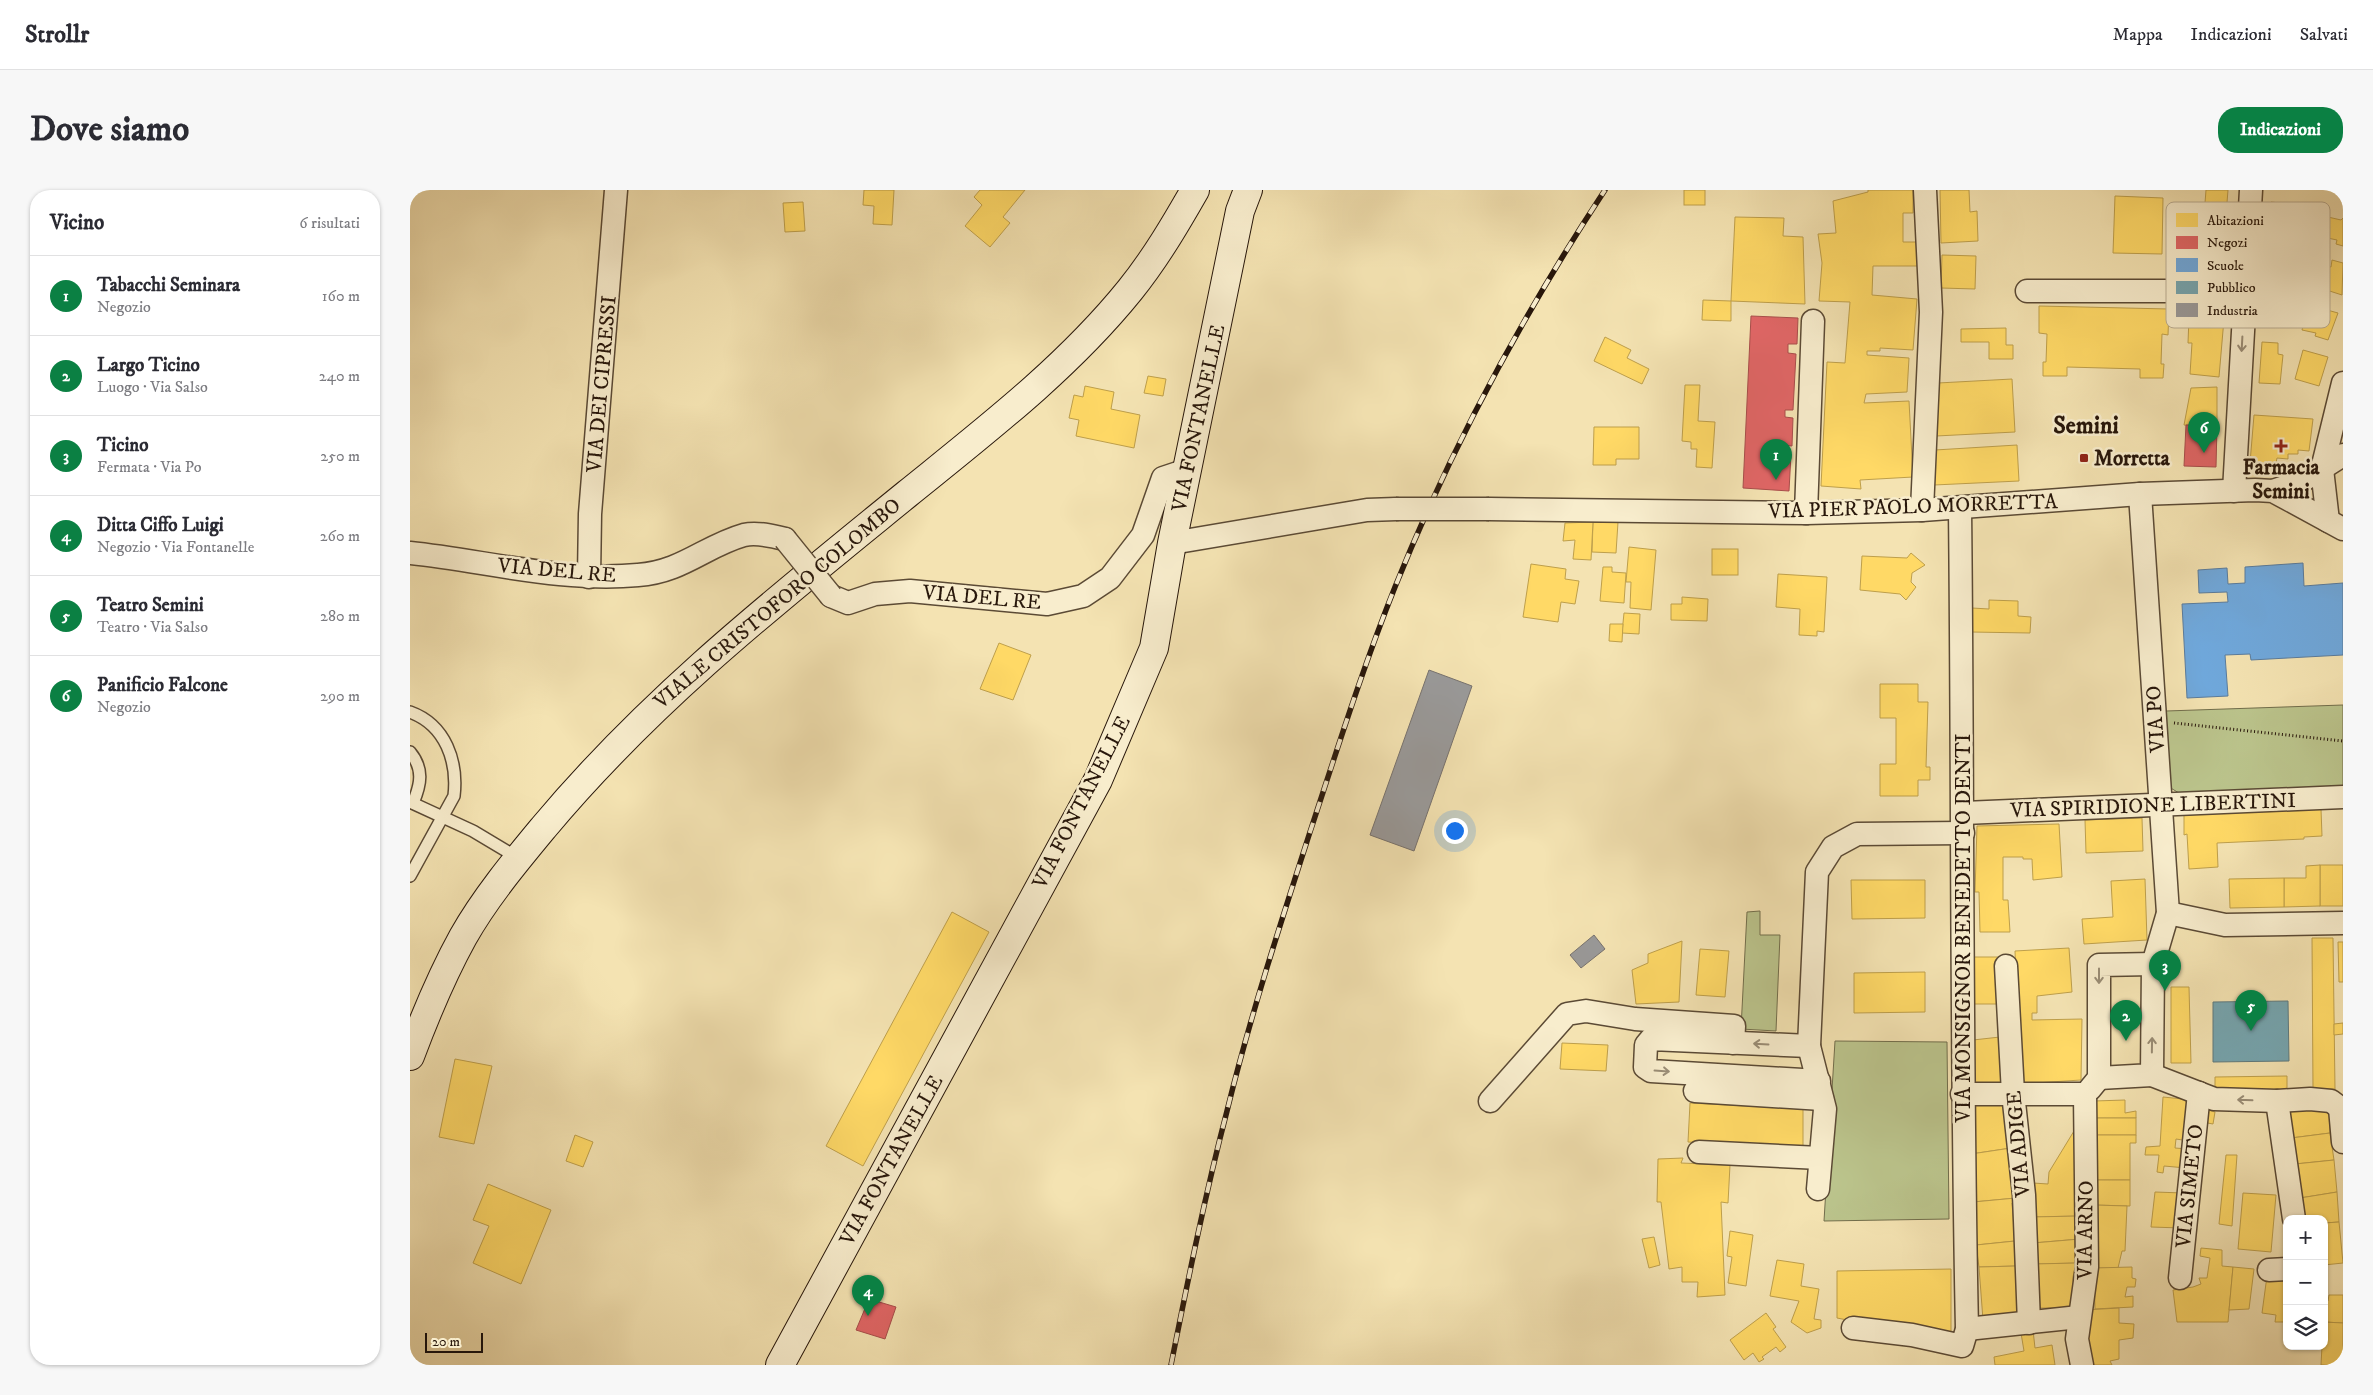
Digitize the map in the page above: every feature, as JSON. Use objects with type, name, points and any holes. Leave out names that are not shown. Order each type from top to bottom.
[{"type":"street","name":"VIA DEI CIPRESSI","points":[[588,577],[590,514],[616,190]]},
{"type":"street","name":"VIALE CRISTOFORO COLOMBO","points":[[410,1056],[441,982],[464,935],[518,858],[586,776],[651,710],[745,626],[1009,411],[1081,344],[1130,290],[1170,234],[1195,190]]},
{"type":"street","name":"VIA FONTANELLE","points":[[780,1365],[1098,780],[1154,648],[1172,543],[1240,211],[1248,190]]},
{"type":"street","points":[[1922,510],[1931,312],[1925,190]]},
{"type":"street","points":[[2027,292],[2166,291]]},
{"type":"street","points":[[1806,513],[1813,321]]},
{"type":"street","points":[[2234,491],[2243,328]]},
{"type":"street","points":[[2335,525],[2322,470],[2343,383]]},
{"type":"street","points":[[2273,491],[2302,481],[2343,455]]},
{"type":"street","name":"VIA DEL RE","points":[[410,553],[512,569],[588,577],[638,576],[664,572],[745,535],[764,535],[786,539],[831,596],[848,602],[875,594],[910,591],[1047,604],[1083,596],[1110,578],[1144,535],[1164,478],[1187,470]]},
{"type":"street","name":"VIA PIER PAOLO MORRETTA","points":[[1172,543],[1367,510],[1489,509],[1806,513],[1922,510],[2140,494],[2234,491],[2273,491],[2335,525]]},
{"type":"street","name":"VIA PO","points":[[2140,494],[2168,913],[2153,964],[2161,1079]]},
{"type":"street","name":"VIA MONSIGNOR BENEDETTO DENTI","points":[[1960,508],[1963,823],[1962,1094],[1965,1338]]},
{"type":"street","name":"VIA SPIRIDIONE LIBERTINI","points":[[1818,1189],[1824,1109],[1810,1046],[1817,872],[1824,859],[1834,847],[1857,834],[1963,823],[2161,805],[2343,798]]},
{"type":"street","points":[[2168,913],[2225,925],[2343,923]]},
{"type":"street","name":"VIA ARNO","points":[[2082,1365],[2077,1339],[2087,1267],[2092,1086],[2099,964],[2153,964]]},
{"type":"street","name":"VIA ADIGE","points":[[2006,966],[2013,1093],[2024,1194],[2029,1323]]},
{"type":"street","points":[[1490,1101],[1567,1014],[1586,1012],[1635,1019],[1734,1026],[1733,1043]]},
{"type":"street","points":[[1810,1046],[1651,1039],[1646,1045],[1645,1067],[1651,1071],[1820,1090]]},
{"type":"street","points":[[1962,1094],[2013,1093],[2161,1079],[2214,1098],[2331,1101],[2341,1109],[2343,1142]]},
{"type":"street","points":[[1694,1091],[1820,1090]]},
{"type":"street","name":"VIA SIMETO","points":[[2180,1278],[2199,1093]]},
{"type":"street","points":[[2276,1101],[2293,1215]]},
{"type":"street","points":[[1699,1152],[1820,1158]]},
{"type":"street","points":[[1854,1328],[1912,1335],[1965,1338],[2029,1323],[2079,1317]]},
{"type":"lane","points":[[410,712],[437,730],[451,754],[455,768],[454,796],[410,876]]},
{"type":"lane","points":[[410,752],[417,762],[420,772],[420,783],[411,802],[443,816],[518,858]]},
{"type":"path","points":[[2154,718],[2182,724],[2254,730],[2343,741]]},
{"type":"green space","points":[[2343,705],[2343,790],[2179,793],[2169,787],[2166,711]]},
{"type":"green space","points":[[1760,911],[1760,935],[1780,935],[1776,1031],[1741,1029],[1747,912]]},
{"type":"green space","points":[[1835,1041],[1947,1042],[1949,1219],[1824,1221]]},
{"type":"building: Abitazioni","points":[[864,190],[894,190],[892,225],[873,224],[874,206],[863,205]]},
{"type":"building: Abitazioni","points":[[980,190],[1025,190],[1003,217],[1010,223],[990,247],[965,226],[982,205],[974,197]]},
{"type":"building: Abitazioni","points":[[1684,190],[1705,190],[1705,205],[1684,205]]},
{"type":"building: Abitazioni","points":[[1868,190],[1913,190],[1913,213],[1903,213],[1903,242],[1916,242],[1918,266],[1873,266],[1872,295],[1917,299],[1913,350],[1880,348],[1880,351],[1867,351],[1867,355],[1909,358],[1907,392],[1866,394],[1864,403],[1909,401],[1913,477],[1860,480],[1861,489],[1821,486],[1827,362],[1845,363],[1850,302],[1819,301],[1822,263],[1818,234],[1836,233],[1833,201],[1868,192]]},
{"type":"building: Abitazioni","points":[[1940,190],[1969,190],[1970,212],[1977,211],[1978,241],[1941,243]]},
{"type":"building: Abitazioni","points":[[2206,190],[2228,190],[2227,202],[2205,202]]},
{"type":"building: Abitazioni","points":[[2115,196],[2163,198],[2162,254],[2113,253]]},
{"type":"building: Abitazioni","points":[[803,202],[805,231],[785,232],[783,203]]},
{"type":"building: Abitazioni","points":[[1735,217],[1784,218],[1783,236],[1803,237],[1805,304],[1731,301]]},
{"type":"building: Abitazioni","points":[[2330,217],[2341,220],[2343,218],[2343,246],[2336,244],[2337,240],[2330,238]]},
{"type":"building: Abitazioni","points":[[1942,255],[1976,256],[1975,289],[1941,288]]},
{"type":"building: Abitazioni","points":[[2332,260],[2343,263],[2342,295],[2330,291]]},
{"type":"building: Abitazioni","points":[[1703,300],[1731,301],[1731,321],[1702,320]]},
{"type":"building: Abitazioni","points":[[2039,306],[2166,309],[2168,335],[2162,334],[2161,364],[2164,364],[2163,378],[2140,378],[2140,369],[2067,367],[2067,376],[2043,376],[2043,362],[2046,362],[2047,334],[2039,333]]},
{"type":"building: Abitazioni","points":[[2330,311],[2338,313],[2328,340],[2315,336],[2316,333],[2302,330],[2302,328],[2330,328]]},
{"type":"building: Abitazioni","points":[[2006,328],[2006,345],[2013,345],[2013,359],[1989,359],[1989,342],[1961,342],[1961,329]]},
{"type":"building: Abitazioni","points":[[2189,328],[2223,328],[2219,377],[2190,374],[2192,343],[2188,343]]},
{"type":"building: Abitazioni","points":[[1605,337],[1631,350],[1627,358],[1649,369],[1642,384],[1594,361]]},
{"type":"building: Abitazioni","points":[[2262,342],[2278,343],[2278,354],[2283,355],[2280,384],[2259,383]]},
{"type":"building: Abitazioni","points":[[2303,350],[2328,357],[2319,386],[2295,379]]},
{"type":"building: Abitazioni","points":[[1148,376],[1166,379],[1163,396],[1144,393]]},
{"type":"building: Abitazioni","points":[[2012,379],[2015,432],[1936,436],[1938,383]]},
{"type":"building: Abitazioni","points":[[1685,385],[1700,385],[1698,421],[1715,422],[1712,468],[1696,467],[1697,449],[1691,449],[1691,442],[1682,441]]},
{"type":"building: Abitazioni","points":[[1085,386],[1114,392],[1111,409],[1140,415],[1134,448],[1076,436],[1079,420],[1069,418],[1074,395],[1083,397]]},
{"type":"building: Abitazioni","points":[[2217,387],[2217,426],[2184,425],[2191,388]]},
{"type":"building: Abitazioni","points":[[2254,415],[2313,419],[2309,451],[2298,450],[2298,454],[2288,454],[2288,459],[2277,458],[2276,463],[2250,463]]},
{"type":"building: Abitazioni","points":[[1594,427],[1639,427],[1639,459],[1616,459],[1616,465],[1593,465]]},
{"type":"building: Abitazioni","points":[[2017,445],[2019,481],[1934,485],[1935,450]]},
{"type":"building: Abitazioni","points":[[1593,522],[1618,522],[1616,553],[1592,552]]},
{"type":"building: Abitazioni","points":[[1593,522],[1591,560],[1573,559],[1575,540],[1563,541],[1565,523]]},
{"type":"building: Abitazioni","points":[[1629,547],[1656,550],[1651,610],[1630,608],[1631,582],[1626,582]]},
{"type":"building: Abitazioni","points":[[1712,549],[1738,549],[1738,575],[1712,575]]},
{"type":"building: Abitazioni","points":[[1911,553],[1925,565],[1912,573],[1911,582],[1916,587],[1906,600],[1900,594],[1860,590],[1862,556],[1907,558]]},
{"type":"building: Abitazioni","points":[[1531,564],[1566,569],[1565,579],[1579,581],[1575,604],[1561,602],[1558,622],[1523,617]]},
{"type":"building: Abitazioni","points":[[1603,567],[1612,567],[1612,572],[1626,573],[1624,603],[1600,601]]},
{"type":"building: Abitazioni","points":[[1778,574],[1827,577],[1824,632],[1817,631],[1817,636],[1799,635],[1800,609],[1776,607]]},
{"type":"building: Abitazioni","points":[[1682,597],[1708,599],[1707,621],[1671,620],[1671,604],[1682,604]]},
{"type":"building: Abitazioni","points":[[1989,600],[2018,601],[2018,616],[2031,617],[2030,633],[1971,632],[1972,608],[1989,609]]},
{"type":"building: Abitazioni","points":[[1624,613],[1640,614],[1639,634],[1622,633]]},
{"type":"building: Abitazioni","points":[[1610,624],[1623,624],[1622,642],[1609,641]]},
{"type":"building: Abitazioni","points":[[999,643],[1031,655],[1013,700],[980,689]]},
{"type":"building: Abitazioni","points":[[1880,684],[1918,684],[1918,702],[1928,702],[1926,767],[1930,767],[1930,780],[1918,780],[1918,796],[1880,796],[1880,764],[1896,764],[1896,718],[1880,718]]},
{"type":"building: Abitazioni","points":[[2321,809],[2322,836],[2304,837],[2304,839],[2217,843],[2218,867],[2189,869],[2187,834],[2184,835],[2184,815]]},
{"type":"building: Abitazioni","points":[[2142,818],[2143,851],[2086,853],[2085,820]]},
{"type":"building: Abitazioni","points":[[2059,824],[2062,877],[2033,880],[2032,859],[2003,857],[2003,900],[2008,900],[2010,932],[1980,932],[1979,892],[1975,892],[1977,826]]},
{"type":"building: Abitazioni","points":[[2320,865],[2343,865],[2343,906],[2320,906]]},
{"type":"building: Abitazioni","points":[[2320,865],[2320,906],[2284,907],[2284,878],[2306,878],[2306,866]]},
{"type":"building: Abitazioni","points":[[2284,878],[2284,907],[2230,908],[2229,879]]},
{"type":"building: Abitazioni","points":[[2145,879],[2147,940],[2084,944],[2082,919],[2113,917],[2111,881]]},
{"type":"building: Abitazioni","points":[[1851,880],[1925,880],[1925,918],[1852,919]]},
{"type":"building: Abitazioni","points":[[952,912],[989,932],[863,1166],[826,1146]]},
{"type":"building: Abitazioni","points":[[2312,938],[2333,938],[2335,1089],[2313,1089]]},
{"type":"building: Abitazioni","points":[[1682,941],[1679,1002],[1636,1004],[1632,970],[1648,963],[1648,954]]},
{"type":"building: Abitazioni","points":[[2338,942],[2343,942],[2343,982],[2339,982]]},
{"type":"building: Abitazioni","points":[[2069,948],[2072,992],[2037,996],[2037,1013],[2032,1013],[2032,1020],[2082,1019],[2081,1080],[2020,1084],[2015,951]]},
{"type":"building: Abitazioni","points":[[1700,949],[1729,951],[1725,997],[1696,995]]},
{"type":"building: Abitazioni","points":[[1971,957],[1999,957],[1999,1004],[1971,1004]]},
{"type":"building: Abitazioni","points":[[1925,972],[1925,1012],[1854,1013],[1854,973]]},
{"type":"building: Abitazioni","points":[[2171,987],[2189,987],[2191,1063],[2171,1063]]},
{"type":"building: Abitazioni","points":[[2343,1023],[2343,1034],[2334,1035],[2334,1024]]},
{"type":"building: Abitazioni","points":[[2000,1037],[2004,1083],[1974,1084],[1973,1040]]},
{"type":"building: Abitazioni","points":[[1562,1043],[1608,1045],[1606,1071],[1560,1069]]},
{"type":"building: Abitazioni","points":[[455,1059],[492,1066],[474,1144],[439,1137]]},
{"type":"building: Abitazioni","points":[[2287,1076],[2287,1092],[2215,1093],[2215,1077]]},
{"type":"building: Abitazioni","points":[[2163,1097],[2193,1100],[2189,1141],[2176,1139],[2175,1148],[2188,1149],[2186,1168],[2164,1166],[2163,1173],[2157,1172],[2159,1155],[2145,1155],[2146,1147],[2160,1146]]},
{"type":"building: Abitazioni","points":[[2125,1100],[2125,1113],[2136,1111],[2136,1118],[2093,1118],[2094,1101]]},
{"type":"building: Abitazioni","points":[[1971,1102],[2007,1102],[2011,1148],[1971,1154]]},
{"type":"building: Abitazioni","points":[[1690,1103],[1803,1109],[1803,1148],[1688,1142]]},
{"type":"building: Abitazioni","points":[[2289,1107],[2329,1112],[2330,1133],[2291,1138]]},
{"type":"building: Abitazioni","points":[[2204,1109],[2215,1112],[2213,1124],[2202,1122]]},
{"type":"building: Abitazioni","points":[[2093,1118],[2136,1118],[2136,1135],[2093,1135]]},
{"type":"building: Abitazioni","points":[[2078,1130],[2079,1216],[2031,1217],[2033,1183],[2048,1184],[2049,1172],[2074,1131]]},
{"type":"building: Abitazioni","points":[[2330,1133],[2334,1160],[2295,1164],[2291,1138]]},
{"type":"building: Abitazioni","points":[[575,1135],[593,1142],[583,1167],[566,1161]]},
{"type":"building: Abitazioni","points":[[2093,1135],[2136,1135],[2136,1143],[2130,1143],[2130,1180],[2092,1180]]},
{"type":"building: Abitazioni","points":[[2011,1148],[2016,1198],[1973,1202],[1971,1154]]},
{"type":"building: Abitazioni","points":[[2226,1155],[2237,1155],[2232,1226],[2219,1224]]},
{"type":"building: Abitazioni","points":[[1683,1158],[1681,1163],[1730,1165],[1728,1203],[1721,1202],[1725,1295],[1697,1297],[1698,1282],[1682,1282],[1682,1267],[1669,1269],[1661,1202],[1657,1202],[1658,1159]]},
{"type":"building: Abitazioni","points":[[2334,1160],[2337,1192],[2300,1198],[2295,1164]]},
{"type":"building: Abitazioni","points":[[2092,1180],[2130,1180],[2130,1206],[2094,1205]]},
{"type":"building: Abitazioni","points":[[488,1184],[551,1210],[521,1284],[473,1263],[489,1226],[473,1220]]},
{"type":"building: Abitazioni","points":[[2155,1192],[2183,1193],[2181,1228],[2151,1227]]},
{"type":"building: Abitazioni","points":[[2337,1192],[2339,1222],[2328,1223],[2328,1215],[2303,1215],[2300,1198]]},
{"type":"building: Abitazioni","points":[[2243,1193],[2276,1195],[2271,1252],[2238,1249]]},
{"type":"building: Abitazioni","points":[[2016,1198],[2016,1204],[2012,1203],[2015,1241],[1976,1245],[1973,1202]]},
{"type":"building: Abitazioni","points":[[2094,1205],[2127,1206],[2125,1251],[2122,1251],[2118,1268],[2094,1268]]},
{"type":"building: Abitazioni","points":[[2079,1216],[2080,1239],[2033,1243],[2031,1217]]},
{"type":"building: Abitazioni","points":[[2339,1222],[2343,1263],[2328,1265],[2328,1223]]},
{"type":"building: Abitazioni","points":[[1730,1231],[1753,1235],[1746,1286],[1728,1283],[1732,1257],[1727,1256]]},
{"type":"building: Abitazioni","points":[[1654,1237],[1660,1265],[1649,1268],[1642,1239]]},
{"type":"building: Abitazioni","points":[[2080,1239],[2079,1263],[2034,1264],[2033,1243]]},
{"type":"building: Abitazioni","points":[[2015,1241],[2016,1266],[1979,1267],[1976,1245]]},
{"type":"building: Abitazioni","points":[[2201,1248],[2222,1250],[2222,1266],[2233,1267],[2228,1322],[2177,1322],[2173,1290],[2193,1287],[2201,1284],[2199,1278],[2207,1278],[2210,1258],[2200,1256]]},
{"type":"building: Abitazioni","points":[[1777,1260],[1804,1264],[1801,1286],[1819,1289],[1814,1319],[1821,1320],[1821,1328],[1807,1333],[1791,1322],[1799,1301],[1770,1296]]},
{"type":"building: Abitazioni","points":[[2076,1263],[2073,1277],[2075,1308],[2036,1308],[2034,1264]]},
{"type":"building: Abitazioni","points":[[2016,1266],[2021,1317],[1983,1320],[1979,1267]]},
{"type":"building: Abitazioni","points":[[2132,1267],[2132,1278],[2136,1279],[2135,1287],[2127,1287],[2125,1297],[2133,1296],[2133,1307],[2095,1309],[2094,1268]]},
{"type":"building: Abitazioni","points":[[2233,1267],[2254,1269],[2249,1309],[2229,1310]]},
{"type":"building: Abitazioni","points":[[1951,1269],[1951,1340],[1837,1318],[1837,1271]]},
{"type":"building: Abitazioni","points":[[2267,1276],[2283,1276],[2283,1322],[2275,1322],[2276,1315],[2262,1313]]},
{"type":"building: Abitazioni","points":[[2329,1295],[2343,1295],[2343,1323],[2328,1322]]},
{"type":"building: Abitazioni","points":[[2119,1308],[2119,1323],[2134,1324],[2133,1338],[2119,1340],[2119,1359],[2110,1361],[2112,1365],[2091,1365],[2085,1310]]},
{"type":"building: Abitazioni","points":[[1766,1313],[1776,1327],[1773,1329],[1786,1347],[1780,1352],[1776,1347],[1762,1357],[1764,1359],[1759,1362],[1753,1353],[1744,1360],[1730,1340]]},
{"type":"building: Abitazioni","points":[[2328,1322],[2343,1323],[2343,1365],[2321,1365],[2322,1350],[2328,1350]]},
{"type":"building: Abitazioni","points":[[2033,1330],[2035,1348],[2052,1345],[2055,1365],[1995,1365],[1994,1357],[2024,1351],[2021,1333]]},
{"type":"building: Negozi","points":[[1751,316],[1798,318],[1797,344],[1788,344],[1788,353],[1796,354],[1793,410],[1785,410],[1785,417],[1793,418],[1792,446],[1783,445],[1783,454],[1791,454],[1789,491],[1743,488]]},
{"type":"building: Negozi","points":[[2186,425],[2217,426],[2216,467],[2184,466]]},
{"type":"building: Negozi","points":[[869,1299],[896,1307],[885,1339],[856,1330]]},
{"type":"building: Scuole","points":[[2303,563],[2304,586],[2343,583],[2343,655],[2251,660],[2250,654],[2225,655],[2228,696],[2187,698],[2182,604],[2228,602],[2227,592],[2199,593],[2198,570],[2227,568],[2228,584],[2245,583],[2245,567]]},
{"type":"building: Pubblico","points":[[2288,1001],[2289,1061],[2213,1062],[2213,1002]]},
{"type":"building: Industria","points":[[1429,670],[1472,686],[1414,851],[1370,835]]},
{"type":"building: Industria","points":[[1594,935],[1605,949],[1581,968],[1570,955]]},
{"type":"railway","points":[[1171,1365],[1211,1174],[1245,1041],[1340,740],[1372,648],[1417,535],[1464,434],[1517,334],[1605,190]]},
{"type":"place","name":"Farmacia Semini","points":[[2281,446]]},
{"type":"place","name":"Panificio Falcone","points":[[2204,453]]},
{"type":"place","name":"Morretta","points":[[2084,458]]},
{"type":"place","name":"Tabacchi Seminara","points":[[1776,480]]},
{"type":"place","name":"Ticino","points":[[2165,991]]},
{"type":"place","name":"Teatro Semini","points":[[2251,1031]]},
{"type":"place","name":"Largo Ticino","points":[[2126,1041]]},
{"type":"place","name":"Ditta Ciffo Luigi","points":[[868,1316]]},
{"type":"district","name":"Semini","points":[[2086,425]]}]
